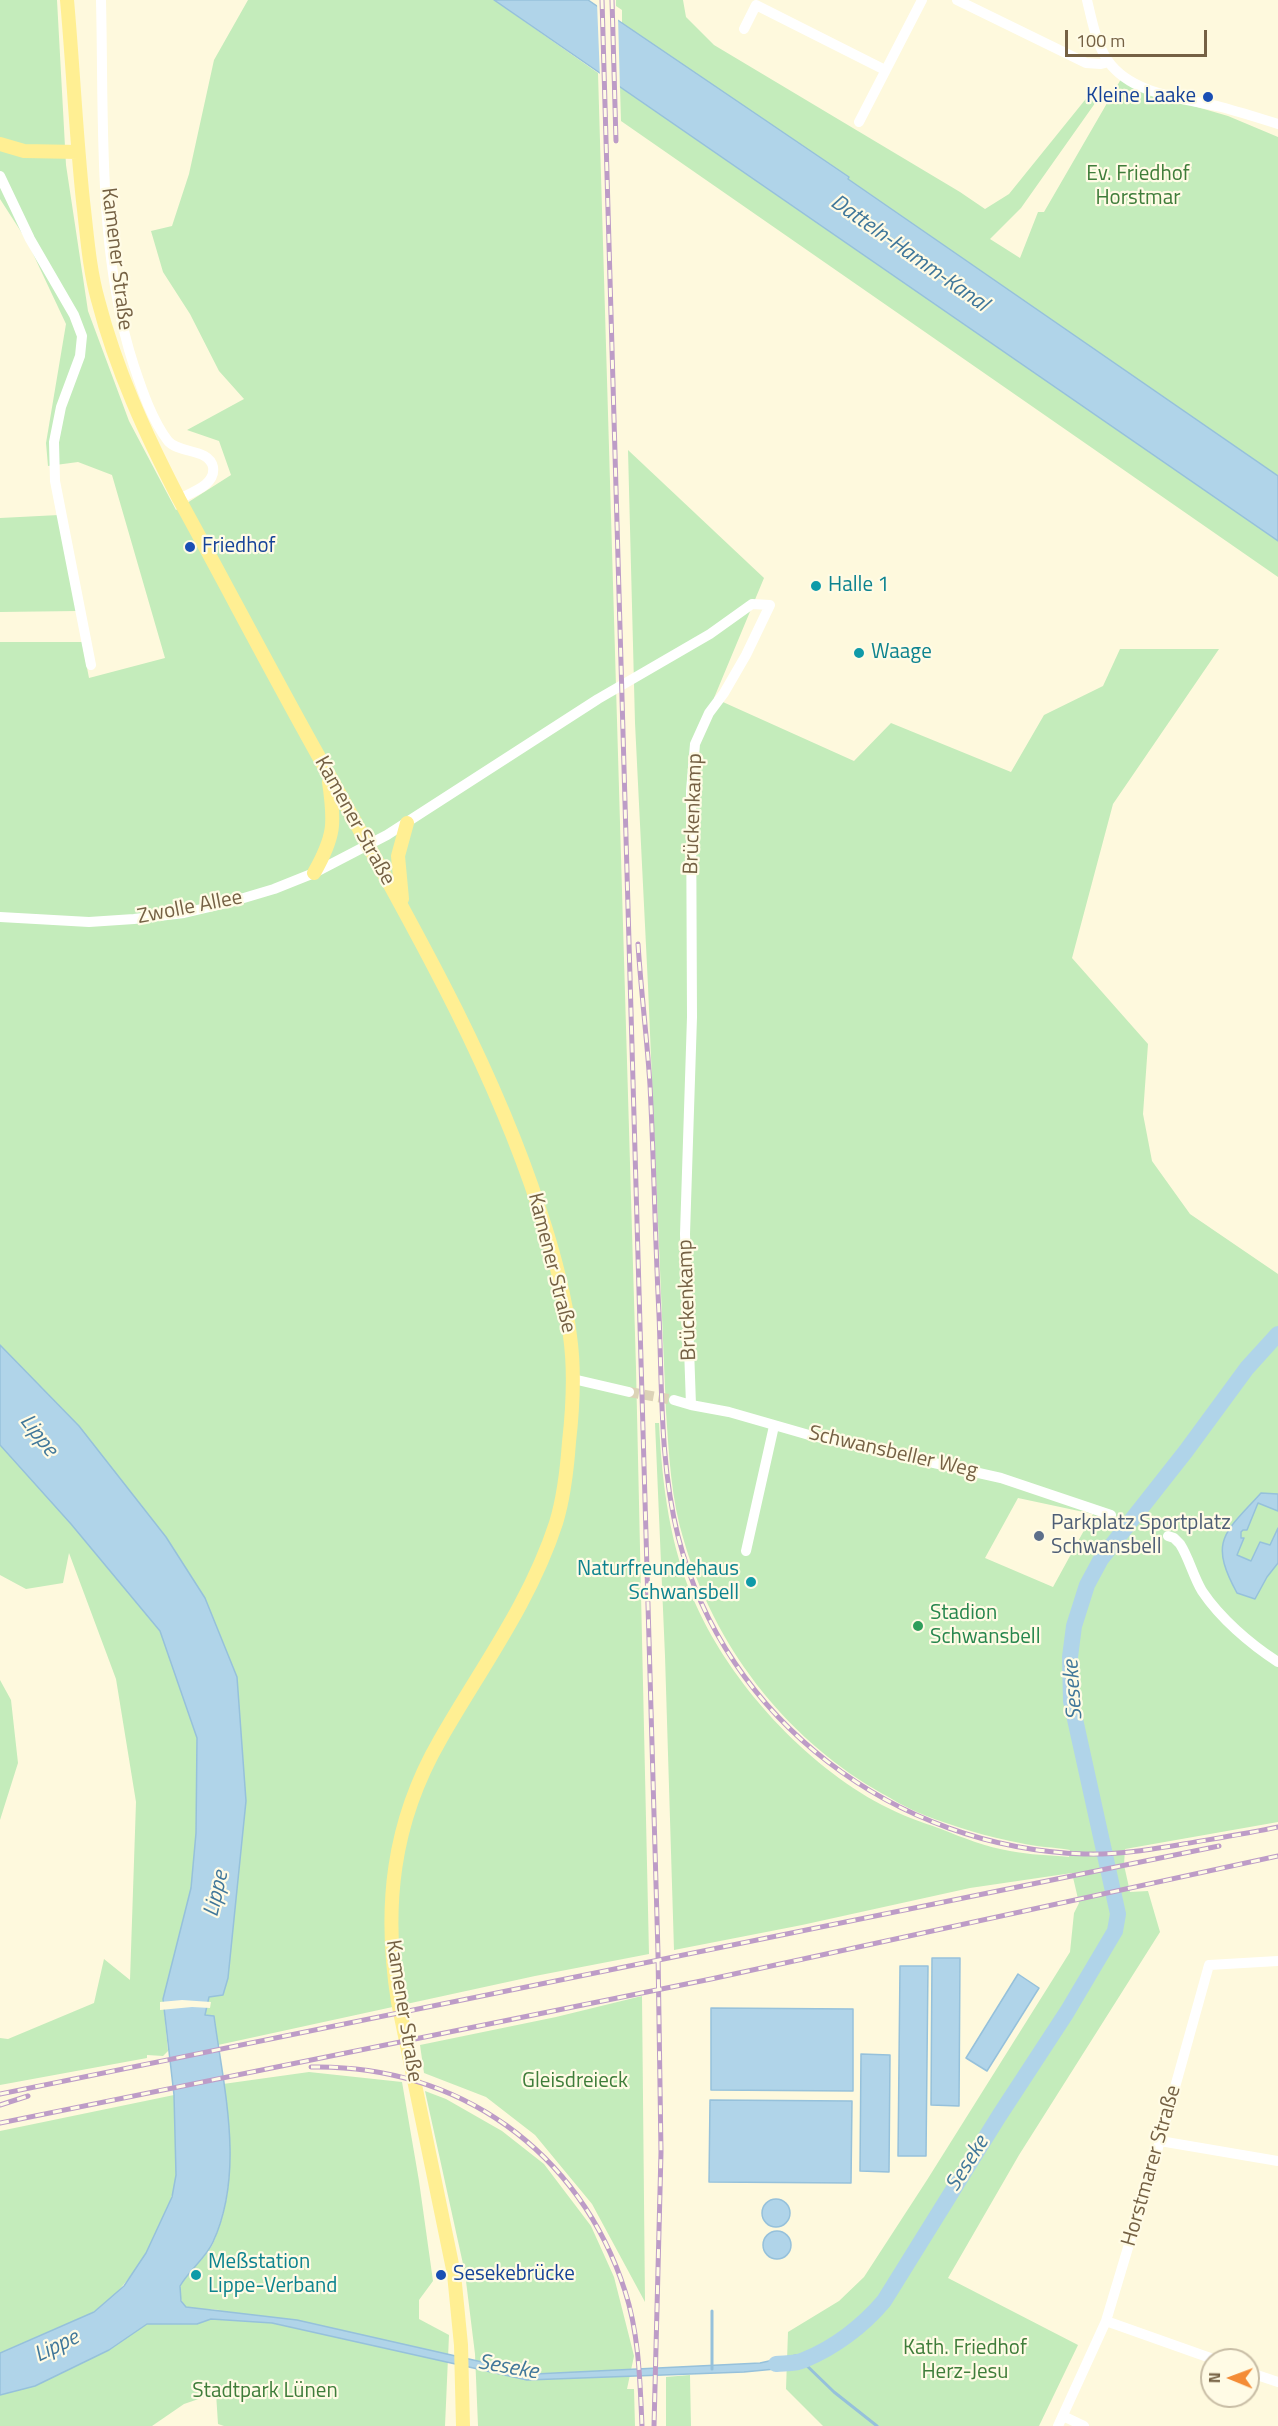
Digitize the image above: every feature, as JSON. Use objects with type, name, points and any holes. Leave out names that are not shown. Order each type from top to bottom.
[{"type":"main road","name":"Kamener Straße","points":[[67,0],[78,152],[88,246],[98,300],[122,375],[139,418],[179,499],[404,910],[486,1073],[530,1180],[561,1286],[570,1335],[573,1379],[566,1476],[557,1519],[526,1597],[439,1742],[426,1768],[404,1827],[392,1896],[390,1928],[396,1991],[450,2256],[461,2345],[463,2426]]},
{"type":"main road","points":[[0,145],[24,151],[78,152]]},
{"type":"main road","points":[[314,873],[325,854],[332,835],[333,813],[328,774]]},
{"type":"main road","points":[[404,910],[398,856],[407,823]]},
{"type":"street","name":"Kamener Straße","points":[[101,0],[109,226],[122,326],[144,393],[164,434],[176,447],[205,456],[211,462],[214,470],[212,478],[206,485],[179,499]]},
{"type":"street","points":[[957,0],[1086,63],[1109,62]]},
{"type":"street","points":[[1087,0],[1097,39],[1109,62],[1118,72],[1145,88],[1278,124]]},
{"type":"street","points":[[859,122],[917,1]]},
{"type":"street","points":[[744,29],[756,5],[885,70]]},
{"type":"street","name":"Kamener Straße","points":[[0,176],[30,239],[74,315],[82,336],[80,356],[57,425],[53,458],[55,481],[91,665]]},
{"type":"street","name":"Brückenkamp","points":[[368,844],[407,823],[598,699],[710,634],[752,604],[770,605],[746,655],[709,713],[695,744],[691,791],[692,1017],[685,1234],[691,1405]]},
{"type":"street","name":"Zwolle Allee","points":[[0,917],[89,922],[184,913],[248,898],[314,873],[368,844]]},
{"type":"street","points":[[573,1379],[628,1392]]},
{"type":"street","name":"Schwansbeller Weg","points":[[674,1400],[729,1412],[774,1426],[1001,1478],[1111,1515]]},
{"type":"street","points":[[746,1551],[774,1426]]},
{"type":"street","points":[[1168,1536],[1180,1544],[1202,1591],[1235,1629],[1278,1662]]},
{"type":"street","name":"Horstmarer Straße","points":[[1061,2421],[1107,2321],[1209,1965],[1278,1961]]},
{"type":"street","points":[[1160,2141],[1278,2161]]},
{"type":"street","points":[[1107,2321],[1200,2354]]},
{"type":"street","points":[[1260,2376],[1278,2382]]},
{"type":"street","points":[[1061,2421],[1084,2426]]},
{"type":"green space","points":[[0,0],[57,0],[66,165],[88,311],[129,421],[176,510],[231,475],[219,441],[187,430],[244,399],[219,371],[190,314],[163,272],[151,231],[172,226],[189,174],[214,60],[248,0],[494,0],[598,73],[636,1368],[649,1954],[535,1976],[218,2045],[214,2017],[205,2016],[246,1801],[166,1537],[79,1426],[0,1345],[0,642],[82,642],[89,678],[165,658],[112,475],[78,462],[48,466],[46,443],[66,324],[27,241],[0,199]]},
{"type":"green space","name":"Ev. Friedhof Horstmar","points":[[616,0],[683,0],[686,17],[714,45],[985,209],[1009,194],[1089,95],[1098,99],[1021,208],[990,239],[1020,258],[1038,212],[1044,212],[1121,79],[1142,91],[1228,116],[1278,137],[1278,476],[847,179],[848,177],[622,24],[622,10],[616,6]]},
{"type":"green space","points":[[620,87],[1278,541],[1278,577],[621,121]]},
{"type":"green space","name":"Kath. Friedhof Herz-Jesu","points":[[628,450],[764,578],[714,698],[854,761],[891,723],[1011,772],[1044,715],[1103,686],[1120,649],[1219,649],[1113,804],[1072,958],[1148,1044],[1143,1114],[1152,1161],[1190,1214],[1278,1274],[1278,1822],[1125,1849],[1124,1865],[1130,1892],[1148,1891],[1160,1932],[1019,2155],[948,2278],[1078,2345],[1039,2426],[823,2426],[786,2389],[788,2332],[839,2301],[864,2277],[1070,1952],[1074,1913],[1079,1903],[1072,1873],[970,1888],[674,1950],[655,1423],[659,1423],[662,1469],[669,1516],[687,1584],[711,1635],[729,1664],[774,1720],[826,1768],[853,1788],[896,1812],[966,1839],[1001,1849],[1069,1857],[1070,1850],[1008,1841],[918,1813],[842,1768],[811,1743],[756,1684],[733,1651],[697,1579],[676,1509],[668,1444],[635,723]],"holes":[[[1018,1498],[1093,1514],[1053,1587],[985,1558]]]},
{"type":"green space","points":[[59,515],[77,611],[0,612],[0,518]]},
{"type":"green space","points":[[0,1445],[71,1524],[160,1631],[197,1738],[196,1833],[191,1888],[163,1999],[168,2051],[163,2056],[147,2055],[147,2058],[0,2085],[0,2038],[8,2039],[94,2003],[104,1959],[130,1980],[136,1802],[116,1679],[69,1553],[63,1583],[26,1589],[0,1575]]},
{"type":"green space","points":[[0,1680],[11,1700],[18,1763],[0,1820]]},
{"type":"green space","name":"Gleisdreieck","points":[[642,1996],[645,2302],[592,2204],[535,2135],[486,2097],[424,2073],[420,2045],[556,2017]]},
{"type":"green space","name":"Stadtpark Lünen","points":[[309,2072],[402,2082],[433,2281],[419,2300],[419,2319],[449,2335],[445,2426],[224,2426],[218,2424],[216,2393],[184,2404],[152,2426],[0,2426],[0,2395],[35,2386],[109,2350],[147,2324],[195,2324],[220,2310],[186,2308],[180,2291],[186,2275],[212,2245],[224,2212],[230,2158],[223,2084]]},
{"type":"green space","points":[[425,2091],[446,2099],[502,2131],[544,2164],[591,2226],[614,2277],[634,2356],[627,2389],[634,2389],[635,2426],[478,2426],[475,2354],[465,2273]]},
{"type":"green space","points":[[174,2095],[176,2178],[157,2233],[134,2271],[107,2302],[93,2312],[59,2329],[0,2353],[0,2131]]},
{"type":"green space","points":[[690,2375],[691,2426],[666,2426],[666,2377]]},
{"type":"water","name":"Datteln-Hamm-Kanal","points":[[494,0],[588,0],[849,177],[848,179],[1278,476],[1278,541]]},
{"type":"water","name":"Lippe","points":[[0,1345],[79,1426],[166,1537],[205,1598],[237,1677],[246,1801],[228,1978],[223,1995],[209,1997],[205,2015],[214,2016],[227,2102],[230,2159],[228,2188],[223,2215],[213,2242],[180,2286],[181,2301],[186,2307],[297,2320],[535,2374],[760,2363],[796,2355],[796,2367],[744,2372],[527,2380],[272,2323],[211,2319],[197,2324],[147,2324],[109,2350],[35,2386],[0,2395],[0,2353],[94,2312],[124,2286],[146,2253],[172,2197],[176,2175],[174,2095],[163,1999],[191,1888],[196,1833],[197,1738],[160,1631],[71,1524],[0,1445]]},
{"type":"water","points":[[1261,1493],[1278,1494],[1278,1511],[1258,1503],[1247,1530],[1241,1532],[1241,1538],[1244,1538],[1237,1555],[1251,1561],[1260,1542],[1270,1545],[1278,1528],[1278,1563],[1255,1599],[1237,1593],[1223,1561],[1222,1549],[1230,1528]]},
{"type":"water","points":[[932,1958],[960,1958],[959,2106],[931,2105]]},
{"type":"water","points":[[900,1966],[928,1966],[926,2156],[898,2156]]},
{"type":"water","points":[[1018,1974],[1039,1988],[987,2071],[966,2058]]},
{"type":"water","points":[[711,2008],[853,2009],[853,2091],[711,2090]]},
{"type":"water","points":[[861,2054],[890,2055],[889,2172],[860,2171]]},
{"type":"water","points":[[710,2100],[852,2101],[851,2183],[709,2182]]},
{"type":"water","points":[[776,2199],[786,2203],[790,2213],[786,2223],[776,2227],[766,2223],[762,2213],[766,2203]]},
{"type":"water","points":[[777,2231],[787,2235],[791,2245],[787,2255],[777,2259],[767,2255],[763,2245],[767,2235]]},
{"type":"pier","points":[[597,3],[618,17],[620,90],[600,78]]},
{"type":"pier","points":[[182,2000],[211,2002],[210,2008],[160,2010],[160,2002]]},
{"type":"waterway","name":"Seseke","points":[[776,2364],[801,2361],[837,2343],[867,2319],[884,2301],[999,2116],[1067,2012],[1115,1931],[1118,1914],[1071,1701],[1070,1657],[1074,1626],[1087,1585],[1101,1559],[1186,1451],[1247,1368],[1278,1334]]},
{"type":"waterway","points":[[712,2311],[712,2369]]},
{"type":"waterway","points":[[802,2361],[834,2392],[877,2426]]},
{"type":"tunnel","points":[[629,1392],[674,1400]]},
{"type":"railway","points":[[602,0],[658,1953],[661,2152],[654,2426]]},
{"type":"railway","points":[[612,0],[616,141]]},
{"type":"railway","points":[[638,944],[650,1085],[662,1398],[668,1481],[678,1536],[701,1603],[735,1663],[778,1716],[828,1762],[886,1800],[948,1828],[1015,1846],[1097,1854],[1155,1849],[1278,1827]]},
{"type":"railway","points":[[0,2094],[1219,1846]]},
{"type":"railway","points":[[0,2123],[711,1979],[1278,1856]]},
{"type":"railway","points":[[311,2067],[365,2070],[416,2081],[463,2100],[506,2125],[545,2158],[578,2197],[605,2241],[625,2291],[636,2341],[642,2426]]},
{"type":"railway","points":[[0,2105],[28,2096]]},
{"type":"place","name":"Kleine Laake","points":[[1208,97]]},
{"type":"place","name":"Friedhof","points":[[190,547]]},
{"type":"place","name":"Halle 1","points":[[816,586]]},
{"type":"place","name":"Waage","points":[[859,653]]},
{"type":"place","name":"Parkplatz Sportplatz Schwansbell","points":[[1039,1536]]},
{"type":"place","name":"Naturfreundehaus Schwansbell","points":[[751,1582]]},
{"type":"place","name":"Stadion Schwansbell","points":[[918,1626]]},
{"type":"place","name":"Meßstation Lippe-Verband","points":[[196,2275]]},
{"type":"place","name":"Sesekebrücke","points":[[441,2275]]}]
